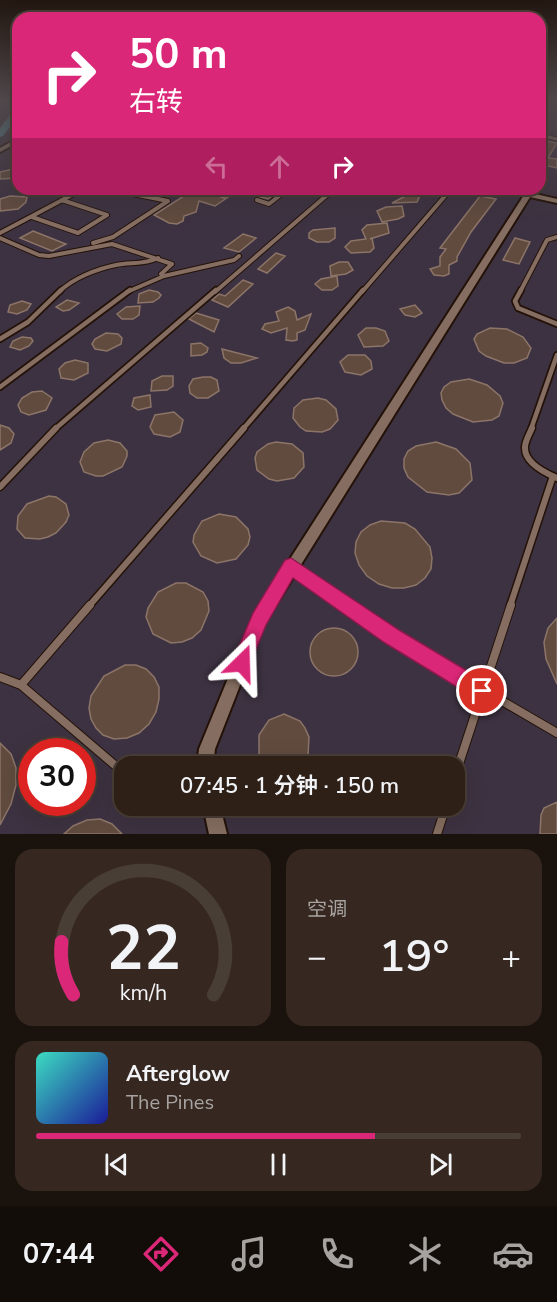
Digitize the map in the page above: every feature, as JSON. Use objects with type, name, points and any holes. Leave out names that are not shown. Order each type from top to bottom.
[{"type":"street","points":[[206,756],[259,620],[527,195]]},
{"type":"street","points":[[532,195],[557,201]]},
{"type":"street","points":[[214,816],[218,834]]},
{"type":"lane","points":[[0,236],[72,195]]},
{"type":"lane","points":[[50,256],[113,237],[168,201],[149,195],[133,195]]},
{"type":"lane","points":[[257,200],[269,204],[280,195]]},
{"type":"lane","points":[[0,487],[48,435],[327,195]]},
{"type":"lane","points":[[21,685],[446,195]]},
{"type":"lane","points":[[32,217],[78,233],[107,215],[62,200]]},
{"type":"lane","points":[[0,236],[39,255],[50,256],[112,244],[172,264],[157,276],[123,294],[0,387]]},
{"type":"lane","points":[[557,237],[547,240],[515,301],[518,308],[528,314],[557,324]]},
{"type":"lane","points":[[157,276],[221,264],[239,256]]},
{"type":"lane","points":[[0,339],[28,322],[64,287],[84,276],[116,265],[150,262],[158,258]]},
{"type":"lane","points":[[461,756],[555,477],[536,467],[526,457],[525,447],[557,355]]},
{"type":"lane","points":[[291,566],[392,637],[557,733]]},
{"type":"lane","points":[[0,677],[21,685],[114,764]]},
{"type":"lane","points":[[437,834],[443,816]]},
{"type":"shaded area","points":[[0,140],[12,140],[12,195],[546,195],[546,140],[557,140],[557,834],[0,834]]},
{"type":"building","points":[[546,141],[557,143],[548,158],[557,159],[557,168],[546,165]]},
{"type":"building","points":[[12,169],[12,178],[0,179],[0,172]]},
{"type":"building","points":[[185,195],[216,195],[224,198],[226,195],[231,195],[215,206],[199,201],[196,212],[184,216],[183,221],[177,224],[169,223],[154,215]]},
{"type":"building","points":[[254,195],[273,195],[268,199]]},
{"type":"building","points":[[407,195],[420,195],[417,202],[392,203]]},
{"type":"building","points":[[10,196],[27,197],[26,202],[18,209],[0,211],[0,199]]},
{"type":"building","points":[[480,196],[496,199],[471,232],[457,261],[449,265],[449,274],[434,275],[430,269],[440,266],[440,257],[446,249],[440,248]]},
{"type":"building","points":[[402,206],[404,216],[382,222],[377,211],[386,207]]},
{"type":"building","points":[[387,223],[389,233],[372,238],[374,248],[370,252],[351,253],[345,247],[351,241],[366,239],[362,230],[367,225]]},
{"type":"building","points":[[335,228],[335,238],[329,242],[317,242],[309,238],[309,233],[313,230]]},
{"type":"building","points":[[33,231],[66,244],[52,251],[20,238]]},
{"type":"building","points":[[243,234],[256,238],[239,252],[224,248]]},
{"type":"building","points":[[515,238],[530,242],[519,264],[503,260]]},
{"type":"building","points":[[276,253],[285,256],[267,273],[258,269]]},
{"type":"building","points":[[339,262],[348,262],[353,270],[346,274],[331,276],[330,266]]},
{"type":"building","points":[[337,276],[338,286],[332,290],[322,290],[315,284],[321,279]]},
{"type":"building","points":[[243,280],[253,284],[228,307],[212,300],[219,294],[225,296]]},
{"type":"building","points":[[149,290],[161,295],[153,302],[138,303],[139,294]]},
{"type":"building","points":[[67,300],[79,303],[69,310],[63,311],[56,307]]},
{"type":"building","points":[[22,301],[31,304],[27,310],[17,314],[8,312],[10,305]]},
{"type":"building","points":[[415,305],[422,313],[415,317],[405,315],[400,309]]},
{"type":"building","points":[[140,306],[139,315],[133,319],[122,319],[117,314],[126,307]]},
{"type":"building","points":[[288,307],[295,311],[297,320],[311,314],[305,330],[297,333],[297,340],[293,341],[286,340],[287,328],[271,333],[262,329],[265,324],[279,321],[276,312]]},
{"type":"building","points":[[196,313],[219,320],[214,332],[189,319]]},
{"type":"building","points":[[366,328],[385,331],[389,341],[383,346],[364,347],[358,335]]},
{"type":"building","points":[[490,328],[507,329],[523,337],[531,348],[527,358],[514,363],[504,363],[479,351],[474,339],[477,334]]},
{"type":"building","points":[[106,333],[118,334],[122,338],[121,344],[107,351],[95,349],[92,344],[95,339]]},
{"type":"building","points":[[22,337],[31,338],[33,341],[29,346],[20,350],[10,347],[13,341]]},
{"type":"building","points":[[201,343],[208,348],[207,352],[191,356],[191,344]]},
{"type":"building","points":[[222,349],[257,358],[241,363],[231,363],[224,358]]},
{"type":"building","points":[[348,355],[365,355],[371,361],[372,369],[361,375],[345,372],[340,362]]},
{"type":"building","points":[[75,360],[88,363],[88,373],[74,380],[61,378],[59,369],[65,363]]},
{"type":"building","points":[[162,376],[173,376],[173,386],[167,390],[151,391],[152,381]]},
{"type":"building","points":[[203,377],[217,380],[219,391],[208,398],[197,398],[190,393],[189,386],[193,379]]},
{"type":"building","points":[[469,379],[487,385],[500,396],[503,403],[499,416],[492,420],[473,422],[453,414],[446,408],[441,393],[444,387],[451,382]]},
{"type":"building","points":[[42,391],[52,398],[46,410],[29,415],[21,412],[18,405],[22,398],[32,392]]},
{"type":"building","points":[[150,395],[151,407],[138,410],[132,406],[134,398]]},
{"type":"building","points":[[318,398],[326,400],[336,409],[338,420],[330,429],[322,432],[306,431],[293,418],[294,408],[303,400]]},
{"type":"building","points":[[174,412],[183,420],[180,432],[170,437],[154,434],[150,427],[155,415]]},
{"type":"building","points":[[0,425],[9,428],[14,434],[11,443],[0,450]]},
{"type":"building","points":[[108,440],[120,443],[127,451],[122,467],[103,476],[84,472],[80,462],[84,452],[94,443]]},
{"type":"building","points":[[276,442],[292,444],[303,453],[304,467],[294,478],[277,481],[269,479],[257,470],[255,458],[257,452],[268,444]]},
{"type":"building","points":[[436,442],[456,449],[470,463],[472,480],[459,493],[449,495],[427,492],[408,477],[404,468],[404,459],[408,451],[416,446]]},
{"type":"building","points":[[49,496],[56,497],[66,504],[69,515],[66,522],[56,533],[48,537],[25,538],[17,529],[18,516],[27,504]]},
{"type":"building","points":[[219,514],[236,517],[248,529],[250,537],[248,545],[236,559],[217,563],[201,556],[193,542],[194,535],[202,521]]},
{"type":"building","points":[[381,521],[405,523],[415,529],[430,547],[431,569],[416,585],[392,588],[379,584],[367,576],[359,565],[355,553],[356,542],[361,532]]},
{"type":"building","points":[[176,583],[186,583],[203,592],[208,601],[209,611],[201,630],[192,638],[171,643],[153,634],[146,617],[148,608],[158,592]]},
{"type":"building","points":[[557,618],[557,684],[546,659],[544,642],[548,628]]},
{"type":"building","points":[[334,628],[351,635],[358,652],[351,669],[334,676],[317,669],[310,652],[317,635]]},
{"type":"building","points":[[125,665],[136,665],[146,669],[154,677],[159,687],[159,699],[156,712],[149,724],[139,733],[127,738],[114,739],[103,735],[96,728],[89,708],[91,696],[104,676]]},
{"type":"building","points":[[284,714],[300,721],[309,737],[308,756],[260,756],[259,735],[269,720]]},
{"type":"building","points":[[0,743],[11,754],[16,768],[16,785],[11,804],[0,825]]},
{"type":"building","points":[[557,802],[557,834],[540,834],[541,815],[544,808]]},
{"type":"building","points":[[100,819],[112,824],[122,834],[64,834],[73,826],[87,820]]},
{"type":"route","points":[[242,663],[259,620],[291,566],[392,637],[482,691]]}]
